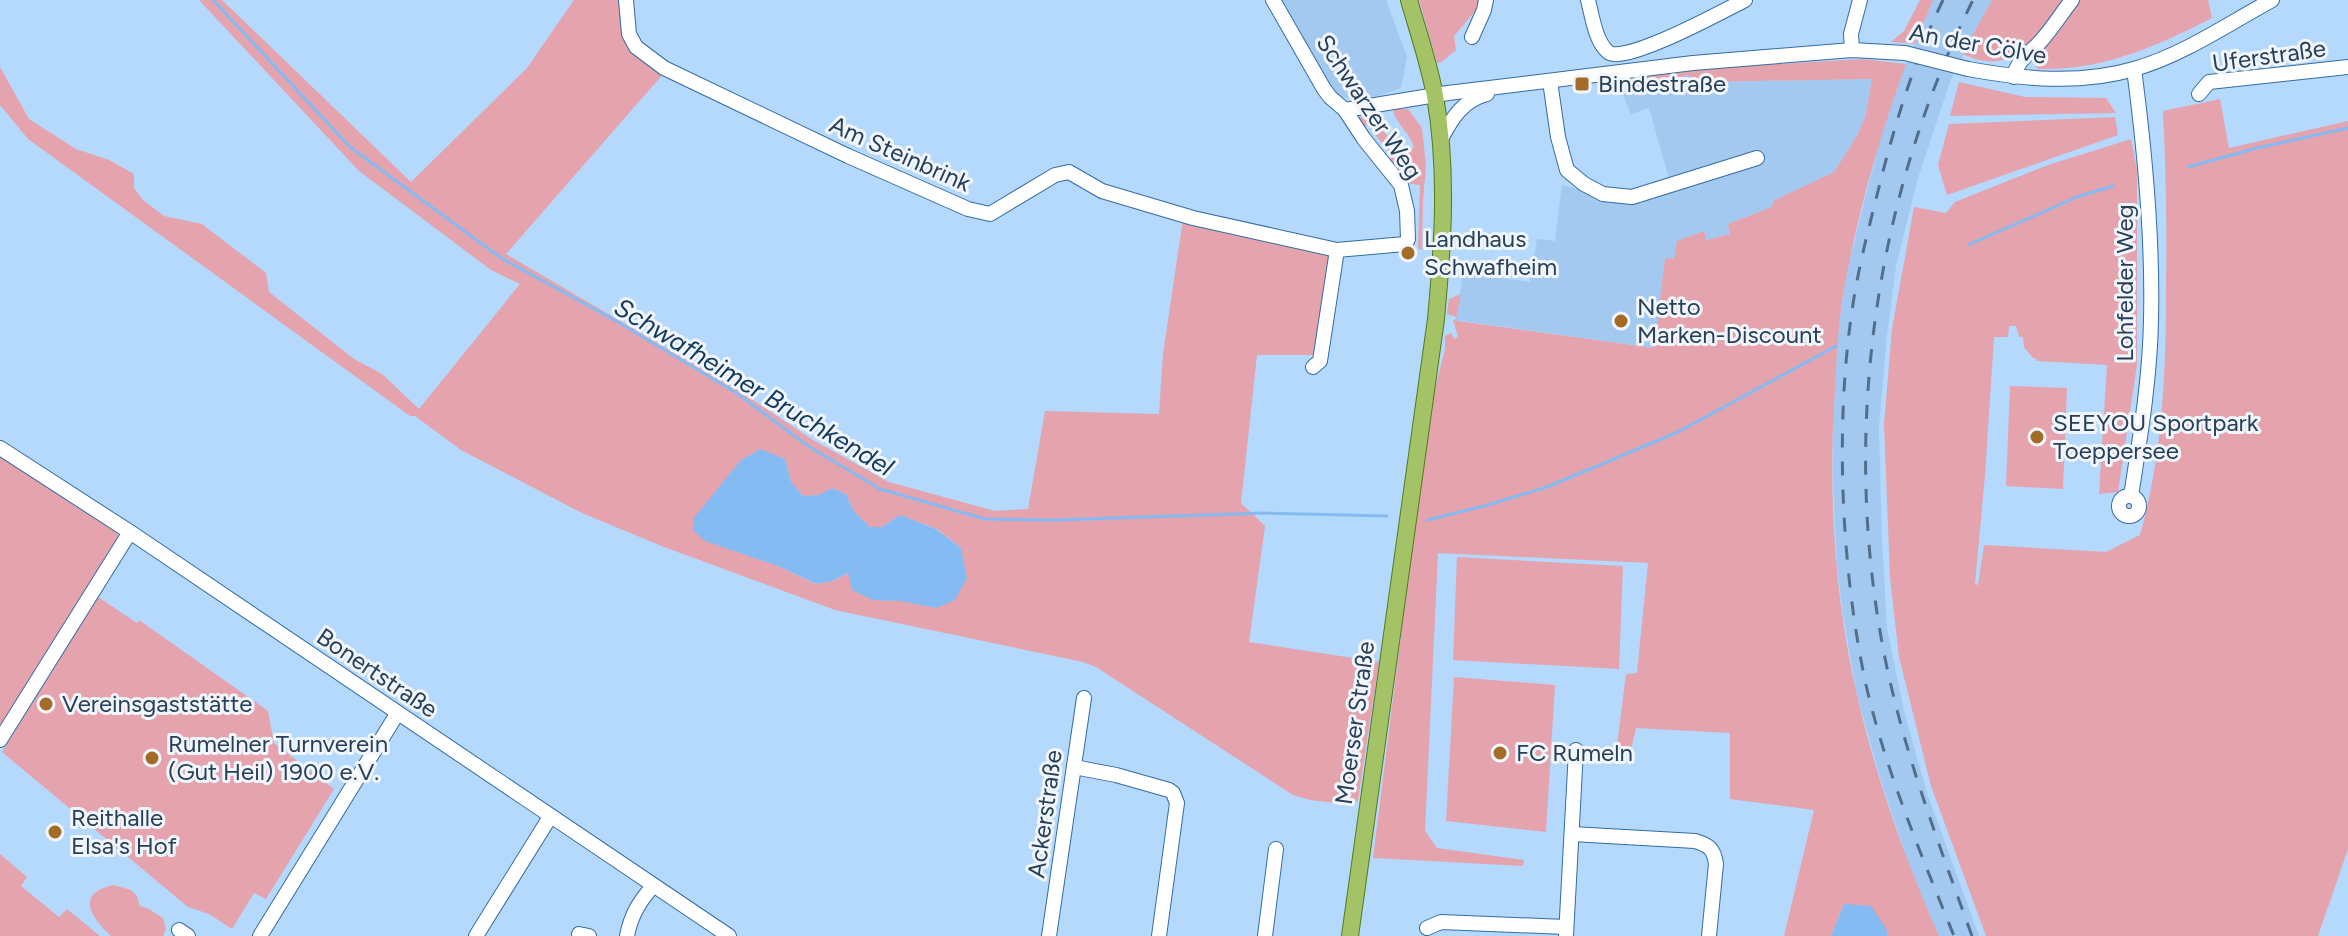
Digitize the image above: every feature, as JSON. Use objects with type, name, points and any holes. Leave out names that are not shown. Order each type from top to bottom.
[{"type":"main road","name":"Moerser Straße","points":[[1350,936],[1436,319],[1444,225],[1441,139],[1435,95],[1409,0]]},
{"type":"street","name":"Am Steinbrink","points":[[626,0],[629,34],[636,47],[664,68],[848,156],[968,209],[990,214],[1055,175],[1069,172],[1102,191],[1178,213],[1337,250],[1405,244]]},
{"type":"street","name":"Schwarzer Weg","points":[[1273,0],[1324,89],[1345,110],[1401,185],[1407,211],[1408,239],[1405,244]]},
{"type":"street","points":[[1472,37],[1486,0]]},
{"type":"street","points":[[1588,0],[1600,41],[1614,55],[1625,55],[1645,48],[1745,0]]},
{"type":"street","points":[[1852,50],[1851,34],[1860,0]]},
{"type":"street","points":[[2014,77],[2015,69],[2072,0]]},
{"type":"street","name":"An der Cölve","points":[[1345,110],[1623,70],[1852,50],[1905,53],[2014,77],[2072,79],[2134,69],[2181,50],[2272,0]]},
{"type":"street","name":"Uferstraße","points":[[2199,94],[2209,82],[2348,67]]},
{"type":"street","name":"Lohfelder Weg","points":[[2131,496],[2142,425],[2151,320],[2148,184],[2134,69]]},
{"type":"street","points":[[1550,81],[1558,137],[1567,170],[1603,194],[1632,197],[1757,158]]},
{"type":"street","name":"An der Cölve","points":[[1441,139],[1464,105],[1479,96],[1527,84]]},
{"type":"street","points":[[1313,367],[1320,361],[1337,250]]},
{"type":"street","name":"Bonertstraße","points":[[0,448],[130,532],[729,936]]},
{"type":"street","points":[[0,740],[130,532]]},
{"type":"street","name":"Ackerstraße","points":[[1049,936],[1084,698]]},
{"type":"street","points":[[260,936],[397,714]]},
{"type":"street","points":[[1427,928],[1441,922],[1566,932],[1576,750]]},
{"type":"street","points":[[1074,767],[1169,790],[1175,797],[1177,803],[1159,936]]},
{"type":"street","points":[[476,936],[550,817]]},
{"type":"street","points":[[1572,834],[1695,841],[1708,845],[1714,853],[1716,864],[1709,936]]},
{"type":"street","points":[[1265,936],[1276,849]]},
{"type":"street","points":[[627,936],[637,904],[653,886]]},
{"type":"shaded area","points":[[199,0],[222,0],[411,182],[527,68],[574,0],[622,0],[626,37],[664,73],[506,254],[738,390],[813,440],[889,482],[995,511],[1028,509],[1045,411],[1159,414],[1163,354],[1183,219],[1331,253],[1318,355],[1257,355],[1241,503],[1265,526],[1249,642],[1379,662],[1358,800],[1352,805],[1293,795],[1096,667],[835,610],[582,513],[461,450],[28,139],[0,105],[0,67],[29,119],[76,149],[109,160],[134,174],[134,188],[143,200],[164,216],[202,224],[266,273],[269,292],[354,359],[382,374],[419,409],[520,284],[491,270],[359,171]],"holes":[[[785,459],[791,482],[803,496],[820,495],[832,488],[846,494],[854,512],[870,527],[882,527],[900,515],[937,529],[961,548],[901,601],[873,600],[849,573],[816,584],[778,566],[706,541]]]},
{"type":"shaded area","points":[[1279,0],[1386,0],[1407,57],[1401,88],[1356,100],[1331,91]]},
{"type":"shaded area","points":[[1419,0],[1479,0],[1476,10],[1454,36],[1456,50],[1440,63],[1437,63]]},
{"type":"shaded area","points":[[1920,0],[1933,0],[1915,44],[1891,42],[1904,31]]},
{"type":"shaded area","points":[[1933,0],[1992,0],[1951,79],[1917,181],[1896,266],[1879,428],[1882,540],[1887,628],[1904,711],[1927,793],[1979,936],[1939,936],[1914,879],[1882,784],[1857,695],[1843,615],[1833,485],[1838,333],[1846,275],[1886,117]]},
{"type":"shaded area","points":[[1992,0],[2064,0],[2033,41],[2012,57],[1987,61],[1962,54]]},
{"type":"shaded area","points":[[2080,0],[2208,0],[2212,18],[2128,55],[2084,66],[2038,69],[2034,58]]},
{"type":"shaded area","points":[[1863,59],[1906,64],[1865,194],[1842,302],[1832,465],[1838,581],[1849,658],[1873,757],[1903,848],[1939,936],[1888,936],[1887,930],[1844,904],[1831,936],[1784,936],[1814,810],[1730,799],[1730,733],[1636,728],[1631,749],[1617,746],[1626,674],[1637,673],[1648,563],[1438,553],[1425,831],[1437,848],[1524,860],[1523,866],[1373,858],[1429,413],[1445,349],[1445,336],[1451,333],[1454,339],[1458,337],[1453,320],[1456,317],[1447,314],[1449,299],[1461,294],[1458,321],[1654,348],[1665,258],[1674,259],[1677,241],[1704,231],[1706,240],[1730,234],[1728,224],[1772,207],[1773,201],[1834,172],[1865,117],[1872,79],[1700,82],[1688,75],[1653,85],[1634,86],[1634,79],[1691,69]]},
{"type":"shaded area","points":[[1689,75],[1700,82],[1872,79],[1865,117],[1834,172],[1773,201],[1773,207],[1728,224],[1730,234],[1706,240],[1704,232],[1674,259],[1665,258],[1655,348],[1456,320],[1463,273],[1530,282],[1537,239],[1555,241],[1562,185],[1614,199],[1670,182],[1649,108],[1631,114],[1618,82],[1634,79],[1635,86],[1653,85]]},
{"type":"shaded area","points":[[1959,82],[2025,97],[2106,98],[2116,113],[1950,116]]},
{"type":"shaded area","points":[[2220,99],[2229,148],[2348,121],[2348,849],[2318,936],[1986,936],[1931,786],[1899,657],[1890,577],[1884,424],[1892,329],[1914,207],[1946,213],[1955,202],[2010,180],[2131,139],[2137,170],[2137,365],[2118,492],[2099,494],[2107,365],[2037,361],[2024,347],[2023,337],[2019,337],[2016,326],[2009,326],[2008,337],[1994,337],[1975,584],[1978,585],[1984,545],[2106,552],[2140,535],[2154,474],[2164,381],[2166,318],[2163,111]]},
{"type":"shaded area","points":[[1393,109],[1408,109],[1422,128],[1426,166],[1422,250],[1418,248],[1420,185],[1405,183],[1390,160],[1388,150],[1367,125],[1362,127],[1359,118],[1367,113],[1403,153],[1414,148]]},
{"type":"shaded area","points":[[2115,117],[2118,135],[1947,195],[1938,165],[1949,124]]},
{"type":"shaded area","name":"SEEYOU Sportpark Toeppersee","points":[[2010,386],[2067,388],[2063,489],[2006,486]]},
{"type":"shaded area","points":[[0,439],[73,501],[111,526],[118,533],[118,543],[0,728]]},
{"type":"shaded area","points":[[760,449],[785,459],[791,482],[803,496],[819,495],[832,488],[846,494],[854,512],[870,527],[882,527],[900,515],[936,529],[961,548],[967,578],[955,600],[936,608],[901,601],[873,600],[852,590],[848,573],[817,584],[778,566],[705,541],[693,530],[694,518],[740,461]]},
{"type":"shaded area","points":[[1457,557],[1623,566],[1619,669],[1453,660]]},
{"type":"shaded area","name":"Rumelner Turnverein (Gut Heil) 1900 e.V.","points":[[98,597],[137,623],[139,620],[268,711],[274,743],[334,789],[266,899],[254,893],[232,929],[209,914],[188,907],[2,752]]},
{"type":"shaded area","name":"FC Rumeln","points":[[1454,677],[1555,685],[1546,832],[1446,821]]},
{"type":"shaded area","points":[[0,854],[27,877],[21,886],[59,917],[67,909],[100,936],[0,936]]},
{"type":"shaded area","points":[[114,885],[131,890],[140,906],[163,918],[166,929],[163,936],[111,936],[104,929],[93,914],[90,900],[102,889]]},
{"type":"shaded area","points":[[1844,904],[1871,906],[1888,936],[1831,936]]},
{"type":"waterway","name":"Schwafheimer Bruchkendel","points":[[213,0],[350,147],[501,258],[616,321],[735,392],[808,446],[880,489],[985,519],[1057,520],[1263,513],[1387,516]]},
{"type":"waterway","name":"Schwafheimer Bruchkendel","points":[[2188,167],[2348,128]]},
{"type":"waterway","name":"Schwafheimer Bruchkendel","points":[[1968,245],[2077,197],[2113,186]]},
{"type":"waterway","name":"Schwafheimer Bruchkendel","points":[[1427,520],[1547,487],[1678,432],[1836,346]]},
{"type":"railway","points":[[1943,0],[1900,113],[1861,260],[1845,371],[1843,478],[1850,585],[1866,685],[1894,781],[1954,936]]},
{"type":"railway","points":[[1972,936],[1916,775],[1889,677],[1874,592],[1867,505],[1866,418],[1874,331],[1888,245],[1909,161],[1938,79],[1973,0]]},
{"type":"place","name":"Bindestraße","points":[[1582,84]]},
{"type":"place","name":"Landhaus Schwafheim","points":[[1408,253]]},
{"type":"place","name":"Netto Marken-Discount","points":[[1621,321]]},
{"type":"place","name":"SEEYOU Sportpark Toeppersee","points":[[2037,437]]},
{"type":"place","name":"Vereinsgaststätte","points":[[46,704]]},
{"type":"place","name":"FC Rumeln","points":[[1500,753]]},
{"type":"place","name":"Rumelner Turnverein (Gut Heil) 1900 e.V.","points":[[152,758]]},
{"type":"place","name":"Reithalle Elsa's Hof","points":[[55,832]]}]
